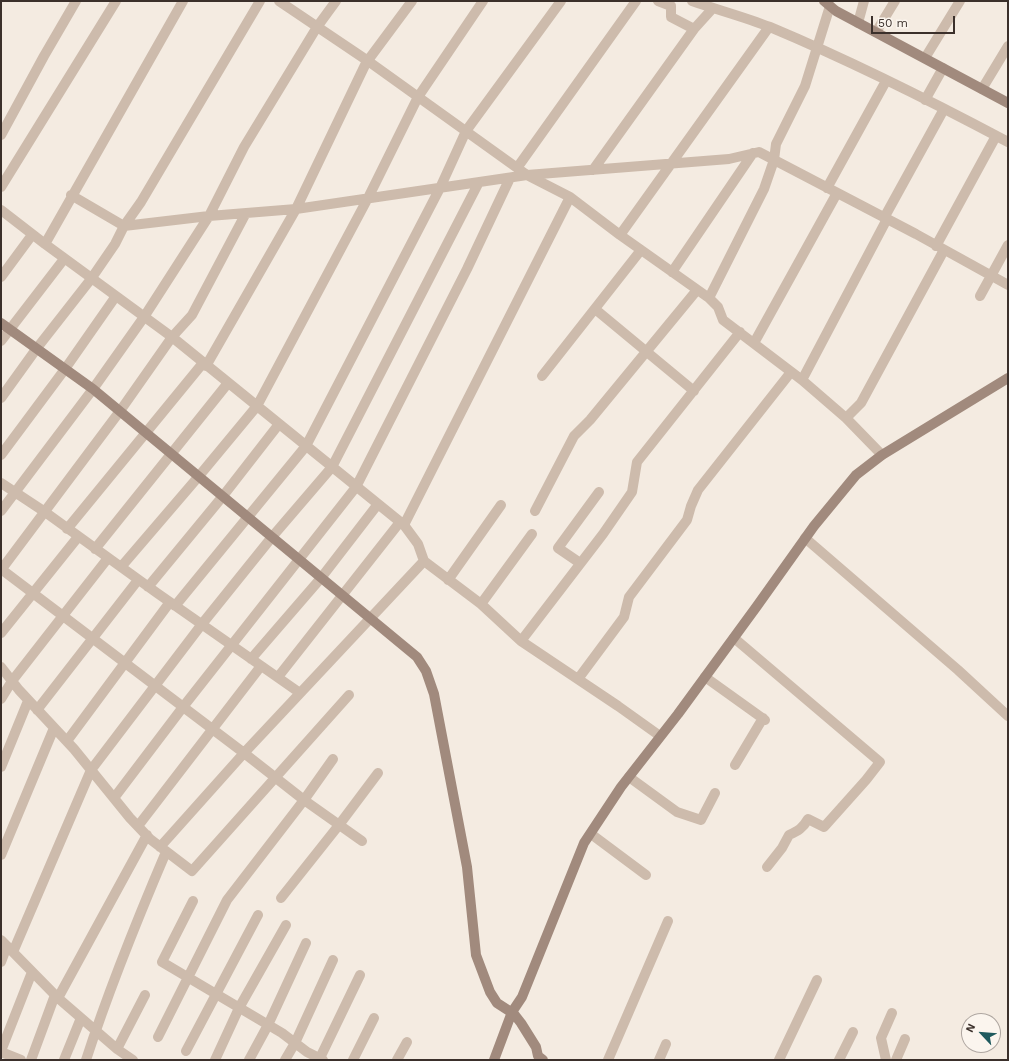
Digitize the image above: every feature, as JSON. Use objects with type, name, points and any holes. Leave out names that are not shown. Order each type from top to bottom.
[{"type":"street","points":[[1,135],[76,1]]},
{"type":"street","points":[[1,187],[116,1]]},
{"type":"street","points":[[45,244],[183,1]]},
{"type":"street","points":[[1,398],[36,348],[91,278],[115,244],[124,226],[141,202],[260,1]]},
{"type":"street","points":[[279,1],[418,96],[527,175],[570,197],[620,235],[709,298],[718,307],[723,320],[802,380],[846,418],[882,455]]},
{"type":"street","points":[[1,511],[93,389],[144,317],[209,216],[244,147],[317,27],[336,1]]},
{"type":"street","points":[[67,529],[145,432],[205,364],[296,209],[368,61],[412,1]]},
{"type":"street","points":[[121,568],[257,406],[368,198],[418,96],[483,1]]},
{"type":"street","points":[[67,741],[125,663],[173,604],[249,518],[306,446],[440,188],[466,131],[561,1]]},
{"type":"street","points":[[517,168],[636,1]]},
{"type":"street","points":[[658,1],[675,3],[671,17],[694,28]]},
{"type":"street","points":[[692,1],[769,27],[886,80],[1008,142]]},
{"type":"street","points":[[858,23],[864,1]]},
{"type":"street","points":[[876,32],[895,1]]},
{"type":"street","points":[[925,58],[960,1]]},
{"type":"street","points":[[709,298],[764,189],[774,160],[776,144],[805,86],[827,4],[836,11],[1008,103]]},
{"type":"street","points":[[593,170],[694,28],[712,8]]},
{"type":"street","points":[[620,235],[769,27]]},
{"type":"street","points":[[982,89],[1008,46]]},
{"type":"street","points":[[926,100],[943,68]]},
{"type":"street","points":[[827,188],[886,80]]},
{"type":"street","points":[[802,380],[944,109]]},
{"type":"street","points":[[846,418],[861,403],[996,136]]},
{"type":"street","points":[[72,195],[124,226],[246,212],[296,209],[527,175],[729,159],[759,152],[1008,285]]},
{"type":"street","points":[[672,272],[753,153]]},
{"type":"street","points":[[114,798],[183,707],[356,487],[467,269],[510,178]]},
{"type":"street","points":[[1,962],[7,946],[91,770],[154,685],[202,624],[272,537],[332,467],[479,182]]},
{"type":"street","points":[[754,343],[837,193]]},
{"type":"street","points":[[278,677],[342,596],[402,524],[570,197]]},
{"type":"street","points":[[2,211],[64,259],[172,338],[378,504],[402,524],[418,544],[424,561],[481,604],[521,641],[660,736]]},
{"type":"street","points":[[246,212],[192,315],[172,338],[120,411],[1,570],[213,729],[304,800],[362,841]]},
{"type":"street","points":[[1,276],[32,235]]},
{"type":"street","points":[[980,296],[1008,246]]},
{"type":"street","points":[[542,376],[641,250]]},
{"type":"street","points":[[1,341],[5,326],[64,259]]},
{"type":"street","points":[[535,511],[574,436],[590,420],[697,290]]},
{"type":"street","points":[[1,455],[66,369],[116,296]]},
{"type":"street","points":[[595,309],[694,391]]},
{"type":"street","points":[[5,326],[93,389],[417,657],[426,671],[434,694],[467,867],[476,955],[490,992],[497,1003],[512,1012],[521,1023],[536,1047],[538,1056],[543,1060]]},
{"type":"street","points":[[521,641],[603,534],[632,492],[637,462],[740,332]]},
{"type":"street","points":[[578,679],[624,617],[629,597],[687,520],[698,490],[791,372]]},
{"type":"street","points":[[494,1060],[512,1012],[522,997],[584,843],[629,777],[734,638],[814,526],[856,475],[882,455],[1008,378]]},
{"type":"street","points":[[95,549],[228,383]]},
{"type":"street","points":[[148,587],[223,496],[279,424]]},
{"type":"street","points":[[1,483],[45,512],[121,568],[300,693]]},
{"type":"street","points":[[580,563],[558,548],[599,492]]},
{"type":"street","points":[[251,659],[321,578],[378,504]]},
{"type":"street","points":[[448,580],[501,505]]},
{"type":"street","points":[[481,604],[532,534]]},
{"type":"street","points":[[1,633],[78,536]]},
{"type":"street","points":[[805,538],[958,670],[1008,716]]},
{"type":"street","points":[[1,699],[12,682],[108,558]]},
{"type":"street","points":[[86,1060],[163,849],[244,753],[424,561]]},
{"type":"street","points":[[37,710],[138,580]]},
{"type":"street","points":[[734,638],[880,762],[824,827],[808,819],[803,828],[798,832],[789,835],[782,848],[767,867]]},
{"type":"street","points":[[138,826],[261,666]]},
{"type":"street","points":[[1,667],[28,701],[67,741],[146,835],[192,871],[349,695]]},
{"type":"street","points":[[705,677],[764,719],[735,765]]},
{"type":"street","points":[[1,767],[28,701]]},
{"type":"street","points":[[1,855],[54,728]]},
{"type":"street","points":[[158,1037],[227,900],[304,800],[333,759]]},
{"type":"street","points":[[282,898],[340,825],[378,773]]},
{"type":"street","points":[[629,777],[677,812],[701,820],[715,793]]},
{"type":"street","points":[[591,834],[646,875]]},
{"type":"street","points":[[31,1060],[57,997],[146,835]]},
{"type":"street","points":[[193,901],[162,962],[282,1033],[307,1052],[320,1059],[360,975]]},
{"type":"street","points":[[186,1051],[258,915]]},
{"type":"street","points":[[608,1060],[668,921]]},
{"type":"street","points":[[215,1060],[240,1008],[286,925]]},
{"type":"street","points":[[249,1060],[268,1025],[306,943]]},
{"type":"street","points":[[7,946],[57,997],[117,1049],[134,1060]]},
{"type":"street","points":[[285,1060],[295,1043],[333,960]]},
{"type":"street","points":[[21,1060],[1,1052],[32,972]]},
{"type":"street","points":[[779,1060],[817,980]]},
{"type":"street","points":[[117,1049],[145,994]]},
{"type":"street","points":[[886,1060],[881,1038],[892,1013]]},
{"type":"street","points":[[64,1060],[81,1018]]},
{"type":"street","points":[[353,1060],[374,1018]]},
{"type":"street","points":[[840,1060],[853,1032]]},
{"type":"street","points":[[896,1060],[905,1040]]},
{"type":"street","points":[[397,1060],[407,1042]]},
{"type":"street","points":[[659,1060],[666,1044]]}]
